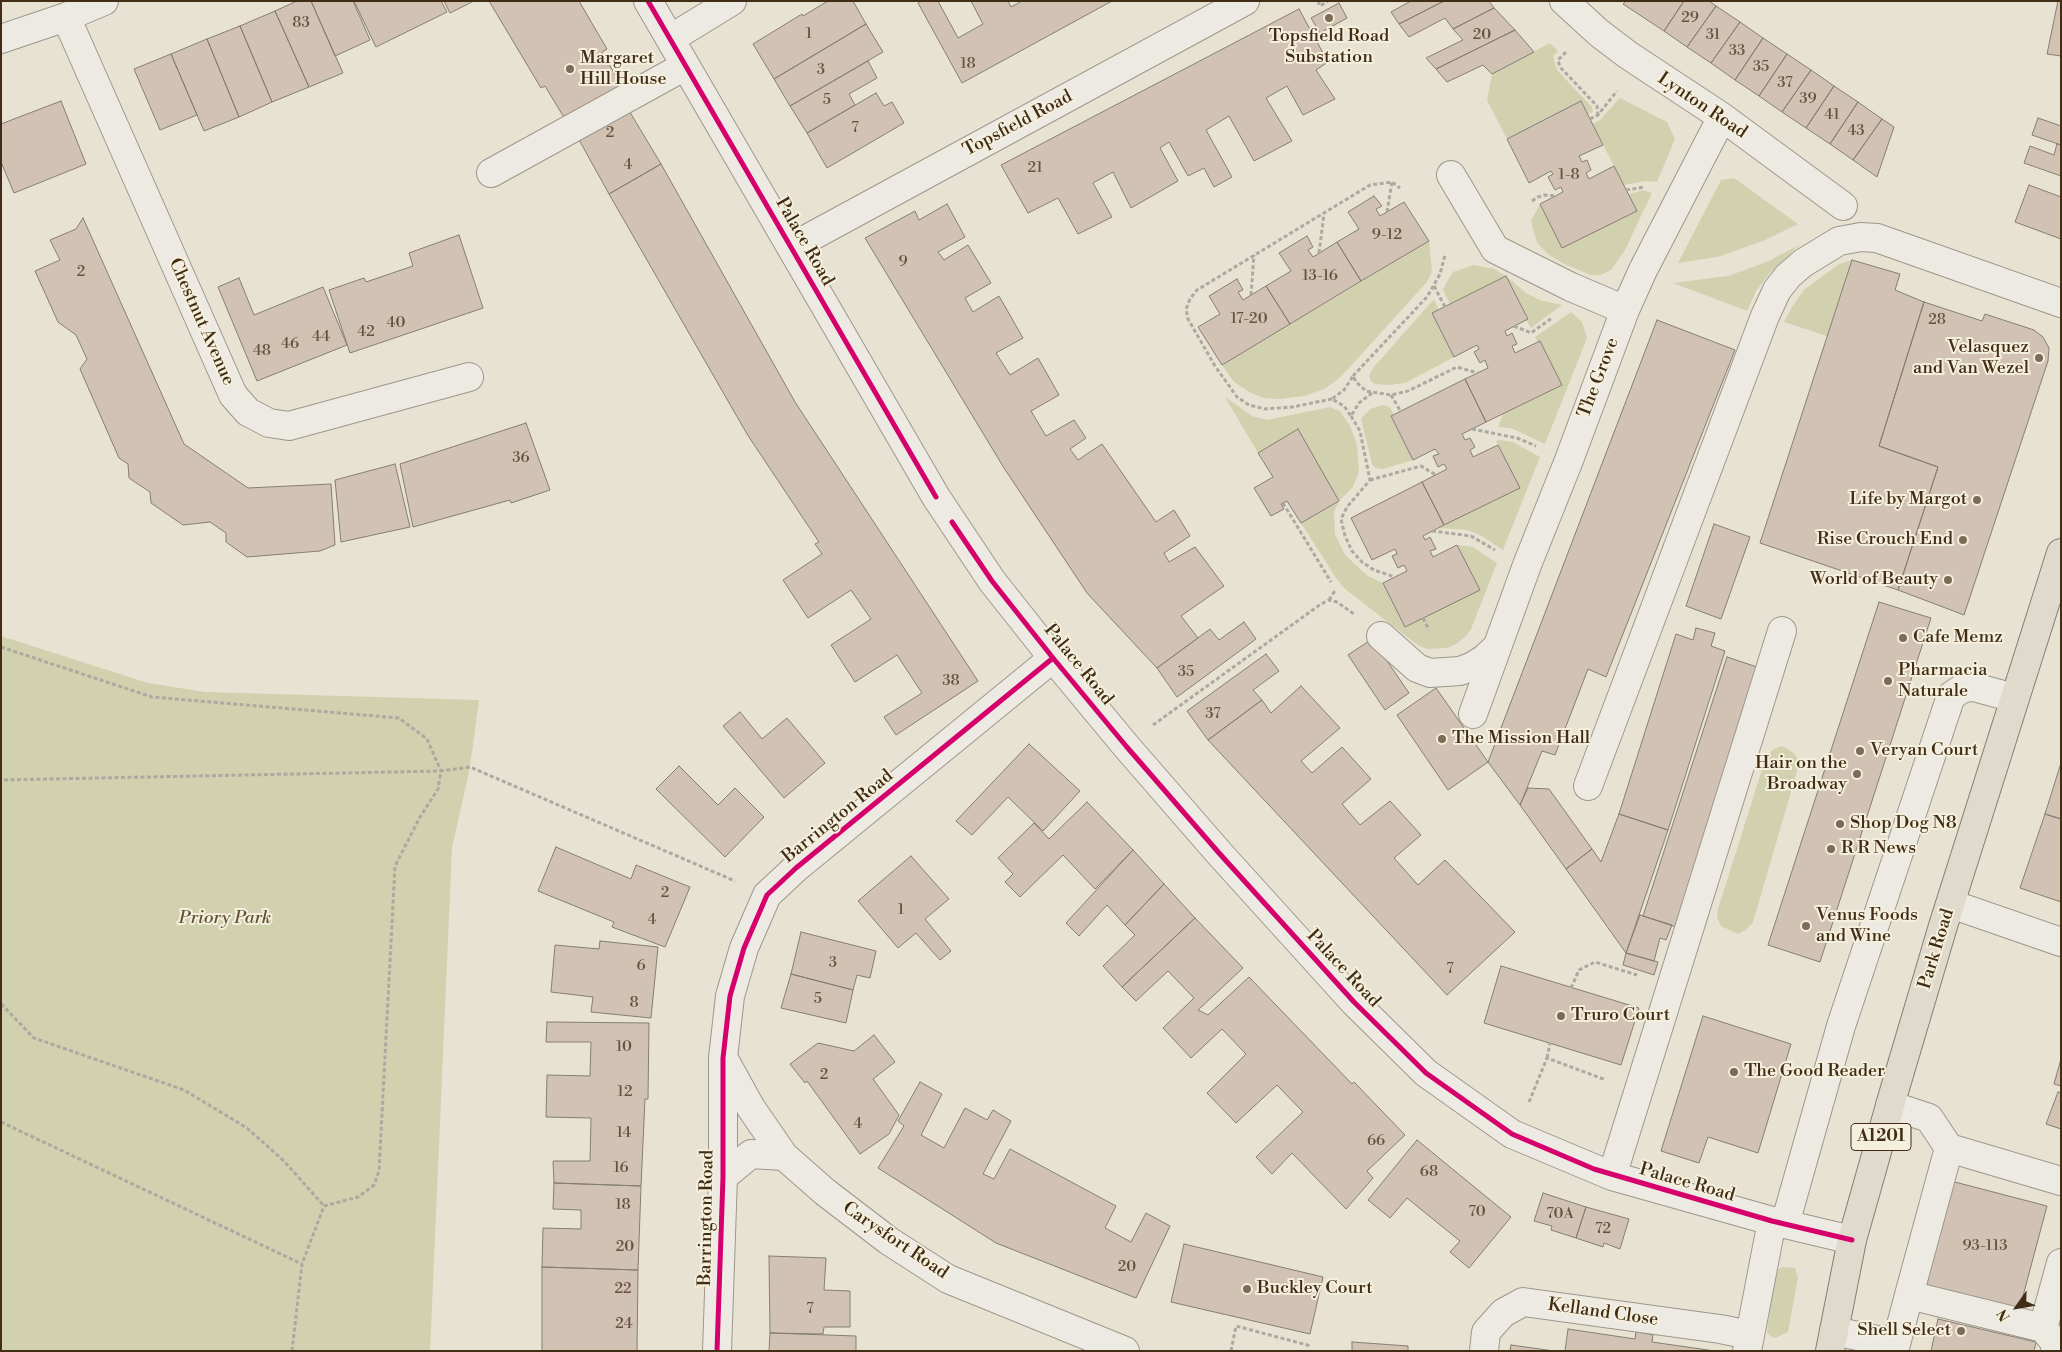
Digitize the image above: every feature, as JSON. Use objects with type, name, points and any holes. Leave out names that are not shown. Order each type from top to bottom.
[{"type":"main road","name":"Park Road","points":[[1832,1341],[1852,1240],[1890,1106],[2014,698],[2061,553]]},
{"type":"street","points":[[1,39],[66,17],[104,1]]},
{"type":"street","name":"Palace Road","points":[[648,1],[936,497],[992,581],[1126,746],[1219,853],[1354,1002],[1426,1073],[1512,1134],[1612,1176],[1778,1223],[1852,1240]]},
{"type":"street","points":[[670,39],[732,1]]},
{"type":"street","name":"Topsfield Road","points":[[792,247],[1244,1]]},
{"type":"street","name":"Lynton Road","points":[[1564,1],[1599,33],[1628,55],[1722,117],[1843,206]]},
{"type":"street","name":"Chestnut Avenue","points":[[66,17],[233,395],[248,412],[269,423],[290,426],[469,377]]},
{"type":"street","points":[[491,173],[685,66]]},
{"type":"street","name":"The Grove","points":[[1473,714],[1625,310],[1643,270],[1722,117]]},
{"type":"street","points":[[1451,175],[1495,249],[1571,287],[1625,310]]},
{"type":"street","points":[[1588,786],[1773,298],[1788,276],[1803,263],[1839,240],[1861,237],[1877,238],[2061,303]]},
{"type":"street","points":[[1612,1176],[1782,631]]},
{"type":"street","name":"The Grove","points":[[1381,636],[1418,668],[1430,673],[1460,671],[1473,666],[1484,659],[1497,646]]},
{"type":"street","name":"Barrington Road","points":[[717,1351],[723,1177],[723,1058],[730,996],[744,948],[767,895],[796,868],[1053,658]]},
{"type":"street","name":"Kelland Close","points":[[1484,1351],[1486,1332],[1503,1314],[1523,1302],[1749,1343],[1778,1223],[1841,1026],[1951,696],[1963,688],[1974,687],[2014,698]]},
{"type":"street","points":[[1951,904],[2061,942]]},
{"type":"street","name":"Carysfort Road","points":[[723,1058],[751,1108],[784,1156],[825,1192],[888,1241],[948,1279],[1125,1351]]},
{"type":"street","points":[[1890,1106],[1929,1118],[1948,1148],[2061,1181]]},
{"type":"street","points":[[1832,1341],[1879,1345],[1896,1344],[1948,1148]]},
{"type":"street","points":[[723,1177],[752,1154],[784,1156]]},
{"type":"street","points":[[1909,1295],[2049,1339],[2061,1263]]},
{"type":"path","points":[[1318,1],[1320,6],[1328,1]]},
{"type":"path","points":[[1570,48],[1558,60],[1560,67],[1597,106],[1598,115]]},
{"type":"path","points":[[1590,119],[1598,115],[1621,85]]},
{"type":"path","points":[[1387,212],[1392,182]]},
{"type":"path","points":[[1400,188],[1392,182],[1370,186],[1197,290],[1190,299],[1186,309],[1188,319],[1225,382],[1237,397],[1249,405],[1266,409],[1292,407],[1332,399],[1344,390],[1353,376],[1427,297],[1440,274],[1445,255]]},
{"type":"path","points":[[1532,201],[1545,195],[1557,196]]},
{"type":"path","points":[[1319,254],[1324,214]]},
{"type":"path","points":[[1251,294],[1254,255]]},
{"type":"path","points":[[1434,286],[1445,306]]},
{"type":"path","points":[[1514,326],[1531,333],[1558,314]]},
{"type":"path","points":[[1353,376],[1362,388],[1372,393],[1391,395],[1408,391],[1457,367],[1478,373]]},
{"type":"path","points":[[1352,416],[1359,403],[1372,393]]},
{"type":"path","points":[[1391,395],[1401,412]]},
{"type":"path","points":[[1332,399],[1344,406],[1360,431],[1370,480]]},
{"type":"path","points":[[1472,429],[1517,438],[1544,450]]},
{"type":"path","points":[[1395,577],[1374,570],[1352,552],[1345,536],[1341,519],[1347,506],[1370,480],[1421,466],[1436,475]]},
{"type":"path","points":[[1284,503],[1331,582]]},
{"type":"path","points":[[1432,531],[1471,536],[1501,553]]},
{"type":"path","points":[[1126,746],[1167,714],[1329,600],[1336,589]]},
{"type":"path","points":[[1329,600],[1337,602],[1381,636]]},
{"type":"path","points":[[1,647],[152,696],[399,718],[427,739],[441,771],[438,789],[420,817],[395,866],[379,1171],[374,1185],[358,1197],[324,1206]]},
{"type":"path","points":[[1,780],[441,771],[470,767],[739,883]]},
{"type":"path","points":[[1,1004],[34,1038],[184,1090],[247,1128],[284,1161],[324,1206]]},
{"type":"path","points":[[1512,1134],[1532,1096],[1547,1058],[1550,1043]]},
{"type":"path","points":[[1547,1058],[1611,1082]]},
{"type":"path","points":[[1,1122],[302,1264]]},
{"type":"path","points":[[292,1351],[302,1264],[324,1206]]},
{"type":"path","points":[[1231,1351],[1236,1326],[1310,1346]]},
{"type":"green space","points":[[1550,43],[1558,51],[1553,56],[1557,70],[1592,107],[1593,112],[1588,114],[1581,102],[1507,139],[1487,100],[1492,74]]},
{"type":"green space","points":[[1620,98],[1667,122],[1675,139],[1657,182],[1645,181],[1624,185],[1592,124],[1600,120]]},
{"type":"green space","points":[[1734,178],[1798,224],[1763,241],[1717,257],[1678,263],[1721,180]]},
{"type":"green space","points":[[1643,190],[1652,193],[1625,250],[1611,270],[1601,275],[1591,275],[1564,264],[1549,255],[1537,243],[1531,221],[1540,204],[1562,248],[1636,211],[1628,195]]},
{"type":"green space","points":[[1429,241],[1432,271],[1427,282],[1349,368],[1324,389],[1304,396],[1279,399],[1264,398],[1251,393],[1234,382],[1222,365]]},
{"type":"green space","points":[[1799,245],[1770,273],[1756,291],[1747,311],[1673,283],[1728,276],[1769,261]]},
{"type":"green space","points":[[1852,260],[1827,336],[1784,322],[1804,290],[1839,264]]},
{"type":"green space","points":[[1474,265],[1494,269],[1506,276],[1450,304],[1443,290],[1446,283],[1453,272]]},
{"type":"green space","points":[[1506,276],[1526,293],[1540,300],[1562,305],[1531,328],[1526,320],[1528,318]]},
{"type":"green space","points":[[1434,299],[1454,357],[1405,383],[1375,384],[1369,376],[1373,368]]},
{"type":"green space","points":[[1571,312],[1582,322],[1587,338],[1545,444],[1511,428],[1498,427],[1503,414],[1562,385],[1540,341],[1538,342],[1535,337]]},
{"type":"green space","points":[[1225,397],[1252,416],[1267,420],[1330,407],[1340,411],[1350,426],[1357,445],[1359,471],[1353,487],[1339,501],[1298,430],[1258,453]]},
{"type":"green space","points":[[1382,405],[1390,407],[1394,415],[1391,417],[1413,460],[1383,469],[1375,468],[1372,464],[1361,419],[1370,409]]},
{"type":"green space","points":[[1496,441],[1513,442],[1540,457],[1503,550],[1480,535],[1467,530],[1439,528],[1519,488]]},
{"type":"green space","points":[[1339,501],[1334,512],[1335,534],[1345,555],[1368,576],[1383,583],[1480,590],[1457,545],[1473,547],[1497,563],[1471,629],[1466,636],[1447,648],[1428,649],[1419,646],[1345,589],[1301,523]]},
{"type":"green space","name":"Priory Park","points":[[1,636],[148,683],[205,692],[479,700],[470,767],[452,848],[430,1351],[1,1351]]},
{"type":"green space","points":[[1781,746],[1790,750],[1797,757],[1798,768],[1753,922],[1746,930],[1738,934],[1721,926],[1717,918],[1718,909],[1765,760],[1772,750]]},
{"type":"green space","points":[[1782,1267],[1795,1268],[1798,1277],[1788,1332],[1775,1338],[1767,1332],[1775,1271]]},
{"type":"building","points":[[297,1],[311,1],[343,73],[309,87],[275,11]]},
{"type":"building","points":[[311,1],[353,1],[370,40],[335,56]]},
{"type":"building","points":[[354,1],[441,1],[447,12],[376,47]]},
{"type":"building","points":[[444,1],[474,1],[450,13]]},
{"type":"building","name":"Margaret Hill House","points":[[489,1],[579,1],[607,49],[602,52],[624,90],[568,124],[545,86],[541,88]]},
{"type":"building","points":[[828,1],[853,1],[866,24],[774,79],[753,44],[802,14],[803,16]]},
{"type":"building","points":[[921,1],[938,1],[958,38],[983,24],[971,1],[1008,1],[1011,7],[1022,1],[1112,1],[962,83],[918,3]]},
{"type":"building","points":[[1411,1],[1444,1],[1399,24],[1391,12]]},
{"type":"building","points":[[1444,1],[1489,1],[1494,8],[1453,29],[1445,18],[1409,37],[1399,24]]},
{"type":"building","points":[[1626,1],[1684,1],[1664,31],[1623,4]]},
{"type":"building","points":[[1684,1],[1709,1],[1716,6],[1687,47],[1664,31]]},
{"type":"building","points":[[2058,1],[2061,1],[2061,56],[2047,54]]},
{"type":"building","name":"Topsfield Road Substation","points":[[1339,3],[1347,18],[1320,33],[1311,18]]},
{"type":"building","points":[[1716,6],[1740,22],[1711,63],[1687,47]]},
{"type":"building","points":[[1494,8],[1515,30],[1436,69],[1426,58],[1463,40],[1453,29]]},
{"type":"building","points":[[1299,9],[1328,62],[1316,70],[1335,99],[1303,115],[1287,86],[1266,98],[1292,141],[1254,161],[1229,116],[1206,130],[1232,177],[1214,187],[1204,168],[1188,176],[1169,142],[1160,148],[1178,181],[1131,208],[1113,172],[1093,183],[1112,217],[1078,234],[1058,198],[1028,213],[1001,165]]},
{"type":"building","points":[[275,11],[309,87],[272,102],[240,26]]},
{"type":"building","points":[[1740,22],[1763,38],[1735,80],[1711,63]]},
{"type":"building","points":[[866,24],[883,52],[790,106],[774,79]]},
{"type":"building","points":[[240,26],[272,102],[239,117],[207,39]]},
{"type":"building","points":[[1515,30],[1534,52],[1492,74],[1483,65],[1447,82],[1436,69]]},
{"type":"building","points":[[1763,38],[1787,54],[1759,96],[1735,80]]},
{"type":"building","points":[[207,39],[239,117],[204,131],[171,54]]},
{"type":"building","points":[[171,54],[197,115],[160,130],[134,69]]},
{"type":"building","points":[[1787,54],[1811,70],[1782,112],[1759,96]]},
{"type":"building","points":[[868,61],[877,78],[849,94],[855,105],[807,133],[790,106]]},
{"type":"building","points":[[1811,70],[1834,86],[1806,128],[1782,112]]},
{"type":"building","points":[[1834,86],[1858,102],[1830,144],[1806,128]]},
{"type":"building","points":[[876,93],[884,106],[892,102],[904,123],[827,168],[807,133]]},
{"type":"building","points":[[61,101],[86,164],[14,193],[1,162],[1,124]]},
{"type":"building","points":[[1581,101],[1603,145],[1579,156],[1582,162],[1587,160],[1591,170],[1586,173],[1589,179],[1614,166],[1637,211],[1562,248],[1540,204],[1563,192],[1561,187],[1555,190],[1548,177],[1553,174],[1551,171],[1529,183],[1507,139]]},
{"type":"building","points":[[1858,102],[1882,119],[1853,160],[1830,144]]},
{"type":"building","points":[[628,109],[661,164],[609,194],[578,138]]},
{"type":"building","points":[[2038,118],[2061,126],[2061,145],[2032,135]]},
{"type":"building","points":[[1882,119],[1894,127],[1877,177],[1853,160]]},
{"type":"building","points":[[2057,144],[2061,145],[2061,176],[2024,163],[2030,146],[2054,155]]},
{"type":"building","points":[[661,164],[795,402],[978,681],[896,735],[884,717],[922,693],[897,655],[855,682],[831,645],[871,619],[851,590],[808,618],[783,580],[822,554],[815,544],[819,542],[747,434],[609,194]]},
{"type":"building","points":[[2029,185],[2061,197],[2061,239],[2015,222]]},
{"type":"building","points":[[1374,196],[1382,206],[1376,209],[1380,216],[1404,202],[1429,241],[1361,281],[1337,242],[1359,229],[1348,212]]},
{"type":"building","points":[[947,204],[965,237],[938,252],[944,260],[968,245],[991,283],[965,298],[973,312],[999,296],[1023,338],[996,353],[1010,375],[1038,358],[1059,395],[1031,411],[1046,436],[1074,420],[1086,438],[1070,449],[1078,460],[1102,444],[1156,522],[1174,510],[1190,536],[1164,553],[1169,562],[1195,547],[1224,586],[1181,616],[1198,638],[1157,668],[1087,593],[1004,468],[865,238],[915,211],[919,220]]},
{"type":"building","points":[[83,218],[184,444],[248,488],[331,484],[335,545],[320,551],[247,557],[226,542],[226,533],[210,522],[183,525],[151,503],[150,492],[129,478],[128,464],[119,458],[80,369],[87,359],[76,335],[58,322],[35,271],[60,260],[50,240],[76,229]]},
{"type":"building","points":[[459,235],[483,308],[350,353],[329,290],[364,278],[366,282],[413,266],[409,253]]},
{"type":"building","points":[[1307,236],[1313,247],[1308,250],[1313,257],[1337,242],[1361,281],[1290,324],[1266,286],[1291,271],[1279,253]]},
{"type":"building","points":[[1852,260],[1900,274],[1895,290],[1924,302],[1879,446],[1938,467],[1898,590],[1760,543]]},
{"type":"building","points":[[1506,276],[1528,319],[1505,331],[1507,336],[1512,333],[1517,344],[1512,346],[1515,353],[1540,341],[1562,385],[1486,422],[1465,379],[1488,368],[1485,360],[1480,363],[1474,352],[1479,349],[1477,345],[1454,357],[1432,313]]},
{"type":"building","points":[[239,278],[254,315],[323,287],[347,345],[257,381],[218,287]]},
{"type":"building","points":[[1237,279],[1243,290],[1238,292],[1243,300],[1266,286],[1290,324],[1222,365],[1198,327],[1220,314],[1209,296]]},
{"type":"building","points":[[1924,302],[1982,321],[1985,314],[2034,330],[2043,337],[2049,348],[2048,361],[1964,615],[1898,590],[1938,467],[1879,446]]},
{"type":"building","points":[[1657,320],[1735,350],[1606,677],[1588,669],[1555,755],[1542,751],[1520,805],[1488,762]]},
{"type":"building","points":[[1465,379],[1486,422],[1462,434],[1465,440],[1470,438],[1475,447],[1470,450],[1473,457],[1498,445],[1520,488],[1444,525],[1422,482],[1447,469],[1444,464],[1438,467],[1433,456],[1439,454],[1435,449],[1413,460],[1391,416]]},
{"type":"building","points":[[526,423],[550,490],[511,503],[510,500],[413,527],[400,464]]},
{"type":"building","points":[[1298,429],[1339,501],[1301,523],[1287,501],[1281,504],[1284,509],[1271,516],[1254,488],[1273,477],[1258,453]]},
{"type":"building","points":[[395,464],[410,527],[341,542],[335,480]]},
{"type":"building","points":[[1422,482],[1444,525],[1423,536],[1425,540],[1430,537],[1436,549],[1430,551],[1433,557],[1457,545],[1480,590],[1405,627],[1383,583],[1407,571],[1404,565],[1398,568],[1392,556],[1397,554],[1395,549],[1372,560],[1351,518]]},
{"type":"building","points":[[1714,524],[1750,537],[1721,619],[1686,606]]},
{"type":"building","name":"Veryan Court","points":[[1879,602],[1931,618],[1820,962],[1768,945]]},
{"type":"building","points":[[1244,622],[1256,639],[1177,697],[1157,668],[1210,629],[1219,640]]},
{"type":"building","points":[[1696,628],[1715,633],[1711,646],[1725,651],[1668,830],[1619,814],[1676,634],[1693,640]]},
{"type":"building","points":[[1372,639],[1409,693],[1385,710],[1348,655]]},
{"type":"building","points":[[1266,654],[1279,671],[1253,690],[1262,700],[1208,740],[1187,711]]},
{"type":"building","points":[[1727,657],[1757,667],[1679,928],[1643,916]]},
{"type":"building","points":[[1301,686],[1340,728],[1301,761],[1312,773],[1342,747],[1371,779],[1342,804],[1360,825],[1390,801],[1421,835],[1394,858],[1418,885],[1445,860],[1515,932],[1447,995],[1208,740],[1262,700],[1271,713]]},
{"type":"building","name":"The Mission Hall","points":[[1436,688],[1488,762],[1448,790],[1397,715]]},
{"type":"building","points":[[740,712],[762,739],[787,718],[825,763],[784,798],[723,726]]},
{"type":"building","points":[[1029,744],[1080,791],[1043,831],[1008,797],[972,835],[956,821]]},
{"type":"building","points":[[2061,763],[2061,819],[2045,814]]},
{"type":"building","points":[[679,766],[718,805],[735,788],[764,817],[725,857],[656,789]]},
{"type":"building","points":[[1528,788],[1549,789],[1592,849],[1566,869],[1520,805]]},
{"type":"building","points":[[1087,802],[1133,850],[1095,889],[1063,855],[1020,897],[1005,882],[1013,874],[998,858],[1034,823],[1049,839]]},
{"type":"building","points":[[1619,814],[1668,830],[1626,953],[1566,869],[1592,849],[1601,862]]},
{"type":"building","points":[[2045,814],[2061,819],[2061,902],[2020,888]]},
{"type":"building","points":[[556,847],[631,879],[636,865],[690,887],[665,947],[612,927],[614,922],[538,891]]},
{"type":"building","points":[[1133,850],[1164,884],[1125,925],[1107,905],[1079,936],[1066,923]]},
{"type":"building","points":[[911,856],[949,899],[925,919],[951,951],[940,960],[916,933],[898,948],[858,901]]},
{"type":"building","points":[[1164,884],[1195,918],[1122,987],[1103,966],[1135,935],[1125,925]]},
{"type":"building","points":[[1640,915],[1672,925],[1666,940],[1660,938],[1654,961],[1626,953]]},
{"type":"building","points":[[1195,918],[1243,968],[1198,1010],[1208,1015],[1249,977],[1352,1084],[1354,1082],[1405,1135],[1367,1171],[1373,1178],[1346,1209],[1292,1153],[1272,1174],[1256,1157],[1303,1112],[1277,1085],[1236,1123],[1207,1093],[1246,1054],[1222,1029],[1191,1058],[1163,1028],[1194,998],[1168,971],[1136,1001],[1122,987]]},
{"type":"building","points":[[801,932],[876,951],[870,978],[857,975],[853,990],[791,974]]},
{"type":"building","points":[[600,941],[658,947],[651,1018],[591,1012],[593,997],[551,992],[555,945],[599,949]]},
{"type":"building","points":[[1626,953],[1658,962],[1654,975],[1623,965]]},
{"type":"building","name":"Truro Court","points":[[1501,966],[1639,1008],[1621,1065],[1484,1023]]},
{"type":"building","points":[[791,974],[853,990],[846,1023],[781,1008]]},
{"type":"building","name":"The Good Reader","points":[[1703,1016],[1791,1044],[1758,1153],[1708,1137],[1699,1163],[1661,1151]]},
{"type":"building","points":[[547,1022],[649,1023],[648,1099],[645,1099],[641,1186],[554,1183],[553,1161],[590,1161],[591,1118],[546,1117],[547,1075],[590,1076],[591,1042],[546,1042]]},
{"type":"building","points":[[874,1035],[895,1062],[873,1079],[899,1115],[889,1134],[860,1154],[807,1081],[805,1083],[790,1064],[818,1043],[854,1051]]},
{"type":"building","points":[[2061,1059],[2061,1086],[2054,1084]]},
{"type":"building","points":[[920,1082],[942,1094],[921,1135],[944,1148],[965,1108],[987,1120],[993,1110],[1011,1121],[983,1174],[994,1179],[1010,1149],[1116,1206],[1105,1228],[1131,1242],[1146,1213],[1170,1226],[1136,1298],[996,1243],[878,1168],[904,1126],[898,1121]]},
{"type":"building","points":[[2058,1092],[2061,1093],[2061,1129],[2046,1124]]},
{"type":"building","points":[[1417,1140],[1511,1217],[1469,1268],[1450,1252],[1460,1241],[1407,1198],[1390,1218],[1368,1200]]},
{"type":"building","points":[[1951,1181],[2047,1206],[2019,1311],[1923,1286]]},
{"type":"building","points":[[554,1183],[641,1186],[638,1270],[542,1267],[543,1228],[581,1229],[581,1210],[553,1209]]},
{"type":"building","points":[[1543,1193],[1586,1207],[1576,1238],[1551,1230],[1552,1226],[1534,1221]]},
{"type":"building","points":[[1586,1207],[1629,1219],[1620,1249],[1604,1243],[1603,1247],[1576,1238]]},
{"type":"building","name":"Buckley Court","points":[[1184,1244],[1323,1277],[1310,1334],[1171,1302]]},
{"type":"building","points":[[769,1256],[826,1258],[824,1290],[850,1291],[850,1327],[824,1327],[823,1334],[770,1333]]},
{"type":"building","points":[[542,1267],[638,1270],[637,1351],[542,1351]]},
{"type":"building","name":"Shell Select","points":[[1938,1319],[2036,1342],[2034,1351],[1931,1351]]},
{"type":"building","points":[[1568,1329],[1635,1339],[1636,1332],[1644,1333],[1653,1335],[1652,1342],[1715,1351],[1565,1351]]},
{"type":"building","points":[[770,1333],[856,1336],[856,1351],[769,1351]]},
{"type":"building","points":[[1352,1342],[1408,1346],[1408,1351],[1352,1351]]},
{"type":"building","points":[[1511,1345],[1554,1351],[1510,1351]]},
{"type":"cycle path","points":[[648,1],[936,497]]},
{"type":"cycle path","points":[[952,522],[992,581],[1126,746],[1219,853],[1354,1002],[1426,1073],[1512,1134],[1594,1169],[1772,1221],[1852,1240]]},
{"type":"cycle path","points":[[717,1351],[723,1177],[723,1058],[730,996],[744,948],[767,895],[796,868],[1053,658]]},
{"type":"place","name":"Topsfield Road Substation","points":[[1329,18]]},
{"type":"place","name":"Margaret Hill House","points":[[570,69]]},
{"type":"place","name":"Velasquez and Van Wezel","points":[[2039,358]]},
{"type":"place","name":"Life by Margot","points":[[1977,500]]},
{"type":"place","name":"Rise Crouch End","points":[[1963,540]]},
{"type":"place","name":"World of Beauty","points":[[1948,580]]},
{"type":"place","name":"Cafe Memz","points":[[1903,638]]},
{"type":"place","name":"Pharmacia Naturale","points":[[1888,681]]},
{"type":"place","name":"The Mission Hall","points":[[1442,739]]},
{"type":"place","name":"Veryan Court","points":[[1860,751]]},
{"type":"place","name":"Hair on the Broadway","points":[[1857,774]]},
{"type":"place","name":"Shop Dog N8","points":[[1840,824]]},
{"type":"place","name":"R R News","points":[[1831,849]]},
{"type":"place","name":"Venus Foods and Wine","points":[[1806,926]]},
{"type":"place","name":"Truro Court","points":[[1561,1016]]},
{"type":"place","name":"The Good Reader","points":[[1734,1072]]},
{"type":"place","name":"Buckley Court","points":[[1247,1289]]},
{"type":"place","name":"Shell Select","points":[[1961,1331]]}]
